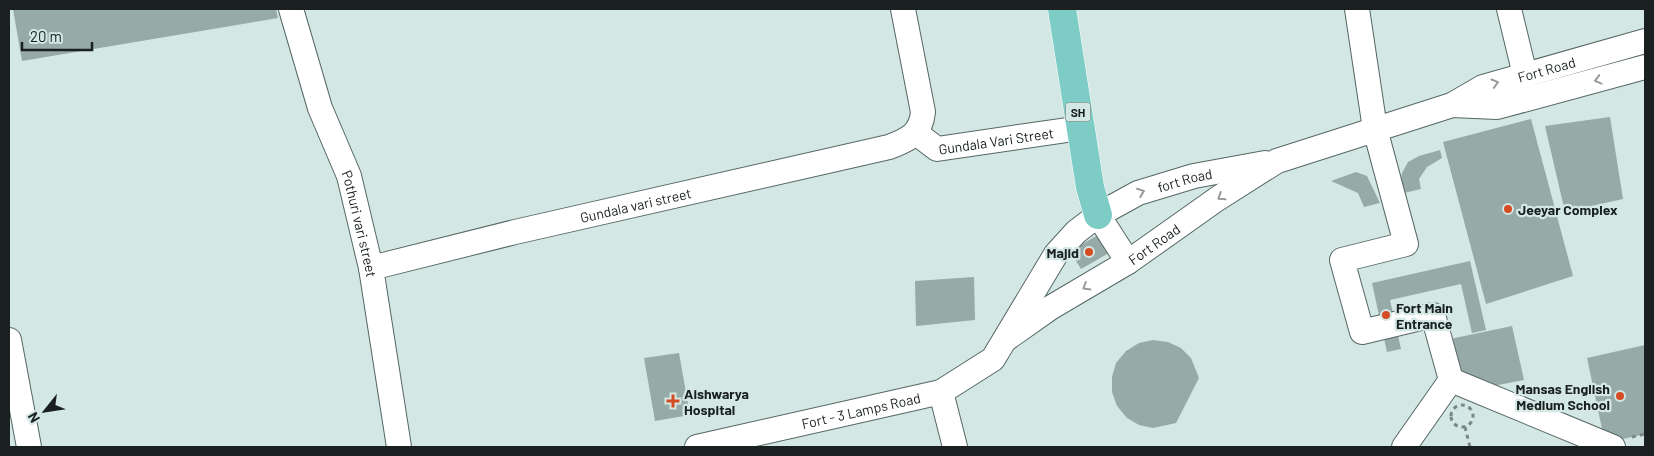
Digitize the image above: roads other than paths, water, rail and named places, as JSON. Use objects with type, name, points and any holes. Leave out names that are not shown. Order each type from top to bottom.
[{"type":"main road","name":"SH","points":[[1062,9],[1090,187],[1098,215]]},
{"type":"street","name":"Pothuri vari street","points":[[291,9],[320,108],[349,176],[371,268],[400,447]]},
{"type":"street","points":[[904,9],[923,112],[922,122],[909,138]]},
{"type":"street","points":[[1357,9],[1375,129],[1406,244],[1342,260],[1362,332],[1433,315],[1451,380]]},
{"type":"street","points":[[1509,9],[1525,75]]},
{"type":"street","name":"Fort Road","points":[[1006,339],[1050,308],[1128,262],[1217,199],[1277,161],[1452,104],[1483,87],[1645,41]]},
{"type":"street","name":"Fort Road","points":[[1452,104],[1497,107],[1645,68]]},
{"type":"street","name":"Gundala Vari Street","points":[[909,138],[937,149],[1081,128]]},
{"type":"street","name":"Gundala vari street","points":[[371,268],[909,138]]},
{"type":"street","name":"fort Road","points":[[1098,215],[1138,193],[1194,176],[1277,161]]},
{"type":"street","points":[[1006,339],[1056,254],[1076,232],[1098,215]]},
{"type":"street","name":"SH","points":[[1098,215],[1128,262]]},
{"type":"street","name":"Fort - 3 Lamps Road","points":[[697,447],[941,392],[993,359],[999,346],[1006,339]]},
{"type":"street","points":[[9,340],[29,447]]},
{"type":"street","points":[[1404,447],[1451,380]]},
{"type":"street","points":[[1451,380],[1613,447]]},
{"type":"street","points":[[941,392],[955,447]]},
{"type":"place","name":"Jeeyar Complex","points":[[1508,209]]},
{"type":"place","name":"Majid","points":[[1089,252]]},
{"type":"place","name":"Fort Main Entrance","points":[[1386,315]]},
{"type":"place","name":"Mansas English Medium School","points":[[1620,396]]},
{"type":"place","name":"Aishwarya Hospital","points":[[673,401]]}]
